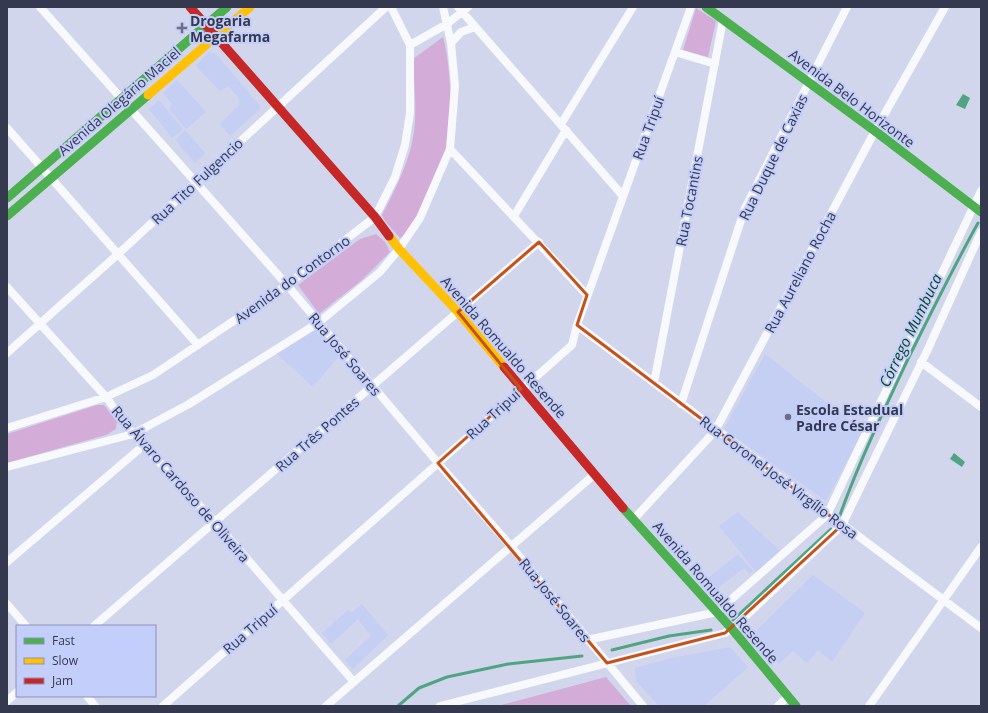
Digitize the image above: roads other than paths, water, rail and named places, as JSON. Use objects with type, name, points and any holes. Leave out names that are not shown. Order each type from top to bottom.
[{"type":"street","name":"Rua José Soares","points":[[40,7],[286,285],[510,545],[643,706]]},
{"type":"street","name":"Avenida Romualdo Resende","points":[[190,7],[375,217],[400,249],[458,312],[521,389],[634,520],[732,629],[796,706]]},
{"type":"street","name":"Avenida Olegário Maciel","points":[[7,198],[228,7]]},
{"type":"street","name":"Avenida Olegário Maciel","points":[[7,216],[250,7]]},
{"type":"street","name":"Rua Tito Fulgencio","points":[[7,353],[117,255],[386,7]]},
{"type":"street","name":"Avenida do Contorno","points":[[7,428],[106,397],[153,375],[286,285],[375,217],[395,177],[405,146],[410,113],[410,45],[391,7]]},
{"type":"street","points":[[7,467],[133,434],[189,404],[318,323],[380,272],[400,249],[420,218],[450,149],[455,86],[451,43],[444,7]]},
{"type":"street","points":[[514,216],[633,7]]},
{"type":"street","name":"Rua Tripuí","points":[[163,706],[572,345],[577,325],[692,7]]},
{"type":"street","name":"Avenida Belo Horizonte","points":[[706,7],[875,131],[981,212]]},
{"type":"street","name":"Rua Duque de Caxias","points":[[681,404],[745,208],[847,7]]},
{"type":"street","name":"Rua Aureliano Rocha","points":[[634,520],[715,431],[875,131],[945,7]]},
{"type":"street","points":[[410,45],[448,24],[462,9],[475,27],[623,196]]},
{"type":"street","name":"Rua Tocantins","points":[[654,383],[723,20]]},
{"type":"street","points":[[451,43],[461,32],[475,27]]},
{"type":"street","points":[[675,52],[715,64]]},
{"type":"street","points":[[7,128],[117,255],[198,345]]},
{"type":"street","points":[[450,149],[588,295]]},
{"type":"street","points":[[587,640],[717,612],[827,515],[981,191]]},
{"type":"street","points":[[440,706],[725,633],[732,629],[842,525],[921,362],[981,232]]},
{"type":"street","name":"Rua Três Pontes","points":[[95,625],[539,242]]},
{"type":"street","name":"Rua Álvaro Cardoso de Oliveira","points":[[7,287],[106,397],[133,434],[215,522],[354,682]]},
{"type":"street","name":"Rua Coronel José Virgílio Rosa","points":[[577,325],[715,431],[981,628]]},
{"type":"street","points":[[921,362],[981,408]]},
{"type":"street","points":[[7,562],[144,445]]},
{"type":"street","points":[[326,706],[510,545],[595,474]]},
{"type":"street","points":[[869,706],[981,547]]},
{"type":"street","points":[[7,604],[25,625]]},
{"type":"street","points":[[7,701],[16,693]]},
{"type":"street","points":[[88,697],[95,706]]},
{"type":"street","points":[[778,706],[787,697]]},
{"type":"waterway","name":"Córrego Mumbuca","points":[[840,515],[847,495],[908,359],[978,223]]},
{"type":"waterway","name":"Córrego Mumbuca","points":[[733,620],[831,529]]},
{"type":"waterway","name":"Córrego Mumbuca","points":[[612,650],[669,636],[711,630]]},
{"type":"waterway","name":"Córrego Mumbuca","points":[[398,706],[419,688],[447,677],[508,664],[582,656]]},
{"type":"place","name":"Drogaria Megafarma","points":[[182,28]]},
{"type":"place","name":"Escola Estadual Padre César","points":[[788,417]]}]
